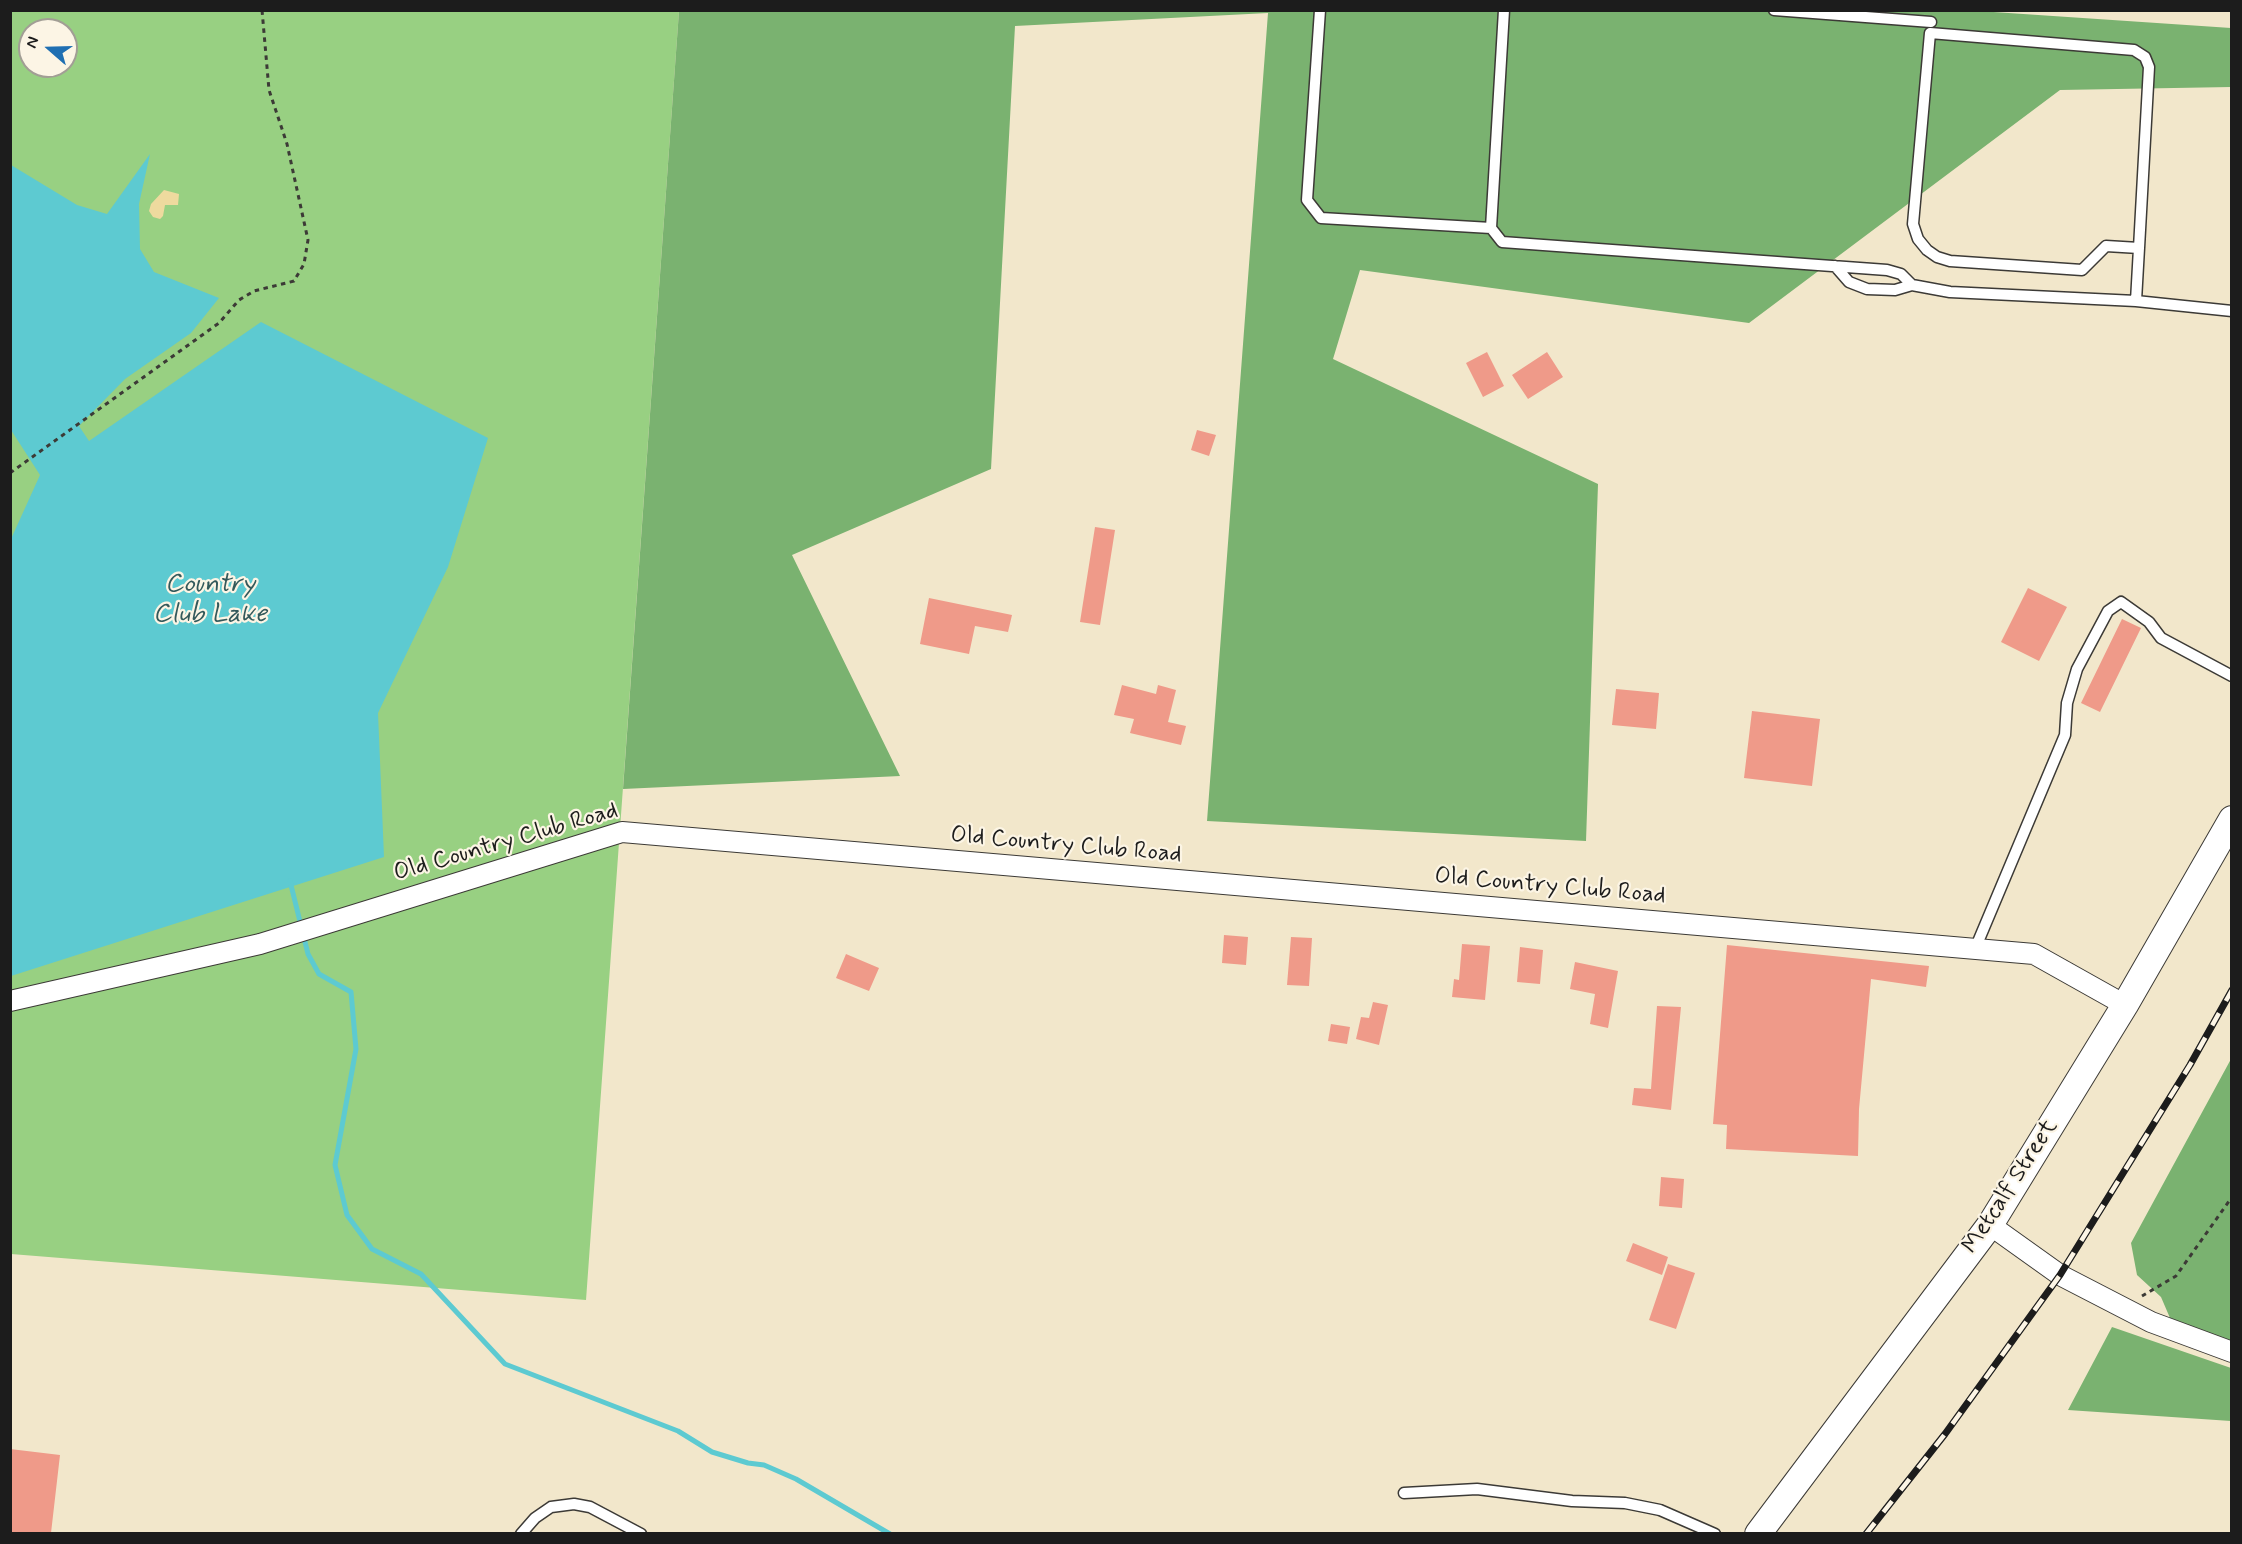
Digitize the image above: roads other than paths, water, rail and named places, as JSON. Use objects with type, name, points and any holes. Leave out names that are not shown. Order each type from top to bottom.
[{"type":"street","name":"Metcalf Street","points":[[1758,1533],[1990,1225],[2125,1005],[2232,819]]},
{"type":"street","name":"Old Country Club Road","points":[[10,1001],[260,945],[622,832],[2034,954],[2125,1005]]},
{"type":"street","points":[[1990,1225],[2060,1275],[2151,1322],[2232,1352]]},
{"type":"lane","points":[[1320,10],[1307,200],[1321,218],[1491,228]]},
{"type":"lane","points":[[1504,10],[1491,228],[1502,242],[1887,270],[1901,274],[1912,285]]},
{"type":"lane","points":[[1774,10],[1931,22],[2134,50],[2145,57],[2149,67],[2136,301]]},
{"type":"lane","points":[[1931,22],[1913,224],[1918,239],[1927,250],[1937,257],[1950,261],[2082,270],[2106,246],[2139,248]]},
{"type":"lane","points":[[1835,266],[1849,282],[1867,289],[1894,290],[1912,285],[1950,292],[2136,301],[2232,310]]},
{"type":"lane","points":[[1975,949],[2065,735],[2067,703],[2077,669],[2108,611],[2121,602],[2149,622],[2162,638],[2232,676]]},
{"type":"lane","points":[[1404,1493],[1477,1489],[1572,1501],[1625,1503],[1660,1510],[1715,1533]]},
{"type":"lane","points":[[521,1533],[535,1518],[551,1507],[574,1504],[590,1508],[642,1533]]},
{"type":"water","name":"Country Club Lake","points":[[150,154],[139,204],[140,249],[154,272],[219,298],[191,333],[125,379],[79,426],[89,441],[261,322],[488,438],[448,567],[378,713],[384,857],[11,976],[11,539],[40,475],[11,430],[11,165],[77,205],[107,214]]},
{"type":"waterway","points":[[290,881],[308,954],[319,974],[351,992],[356,1049],[335,1165],[347,1215],[372,1249],[421,1274],[505,1364],[678,1431],[712,1452],[748,1463],[764,1465],[796,1479],[890,1534]]},
{"type":"railway","points":[[1866,1534],[1945,1434],[2060,1275],[2190,1065],[2232,990]]}]
